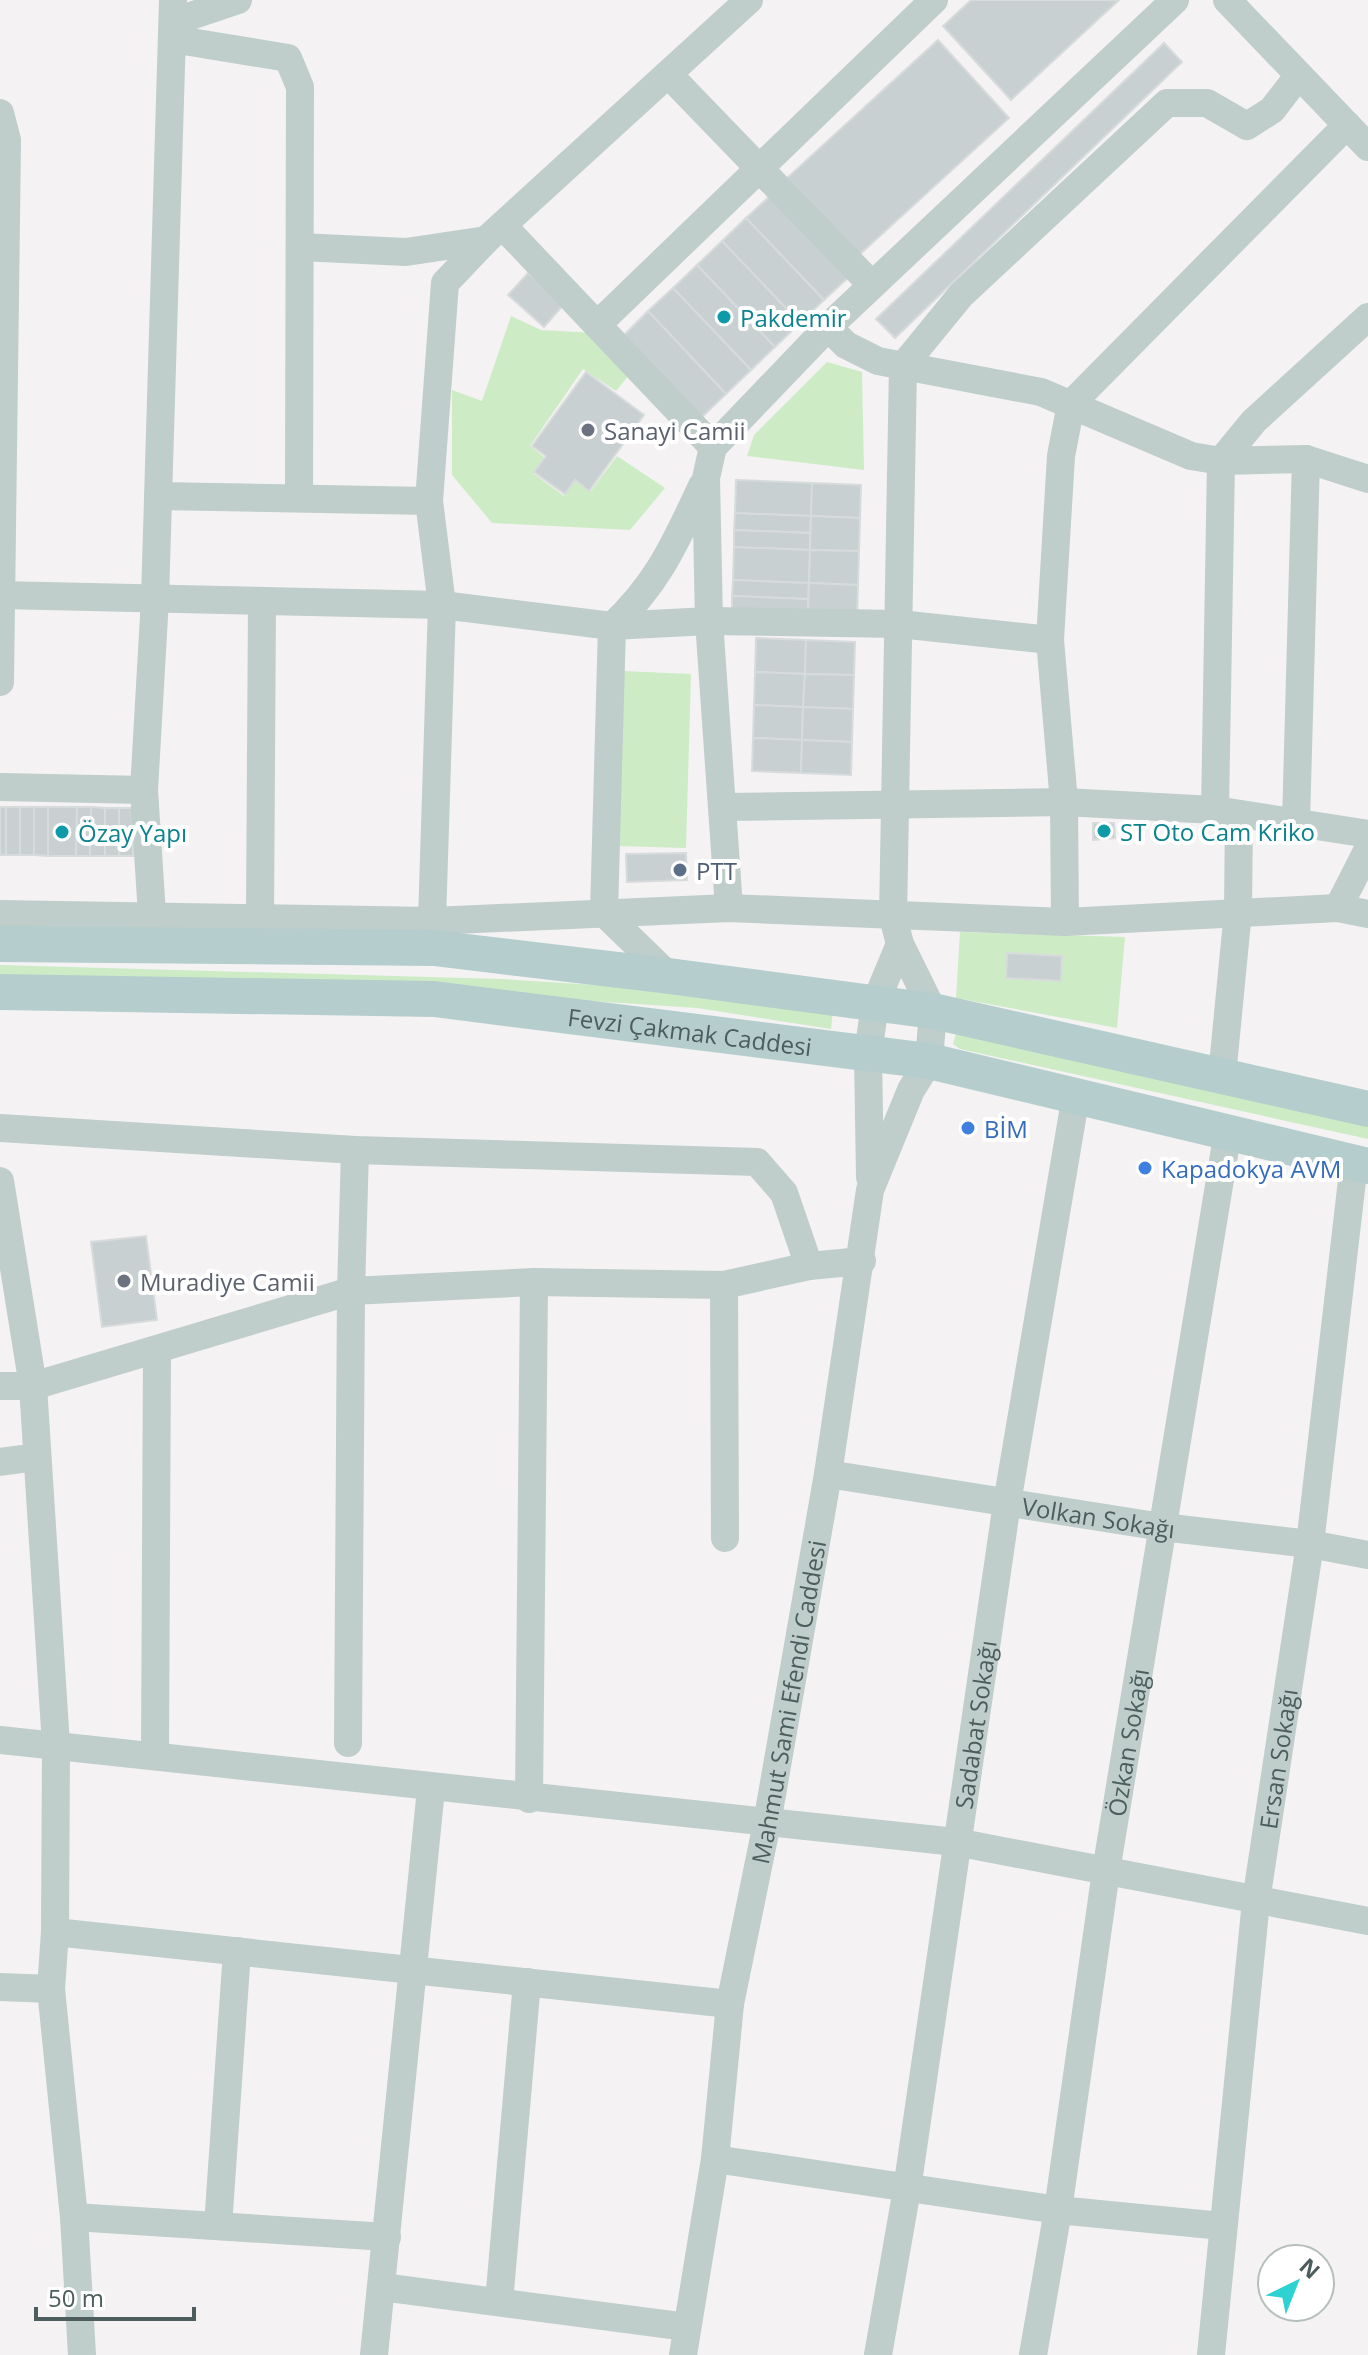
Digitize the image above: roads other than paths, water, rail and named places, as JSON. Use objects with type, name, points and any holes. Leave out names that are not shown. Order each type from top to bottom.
[{"type":"main road","points":[[0,944],[434,948],[669,976],[933,1011],[1368,1109]]},
{"type":"main road","name":"Fevzi Çakmak Caddesi","points":[[0,992],[434,999],[929,1061],[1361,1164]]},
{"type":"street","points":[[173,21],[238,0]]},
{"type":"street","points":[[432,921],[442,605],[429,501],[445,283],[494,233],[749,0]]},
{"type":"street","points":[[597,325],[934,0]]},
{"type":"street","points":[[669,976],[604,913],[612,626],[637,604],[663,569],[706,478],[713,447],[828,327],[1175,0]]},
{"type":"street","points":[[1065,922],[1064,802],[1050,640],[1061,456],[1071,404],[1361,136],[1227,0]]},
{"type":"street","points":[[173,21],[288,58],[300,87],[299,497]]},
{"type":"street","points":[[152,915],[144,790],[155,599],[173,21]]},
{"type":"street","points":[[668,74],[872,285]]},
{"type":"street","points":[[870,1190],[868,1054],[875,1004],[896,931],[903,366],[961,295],[1167,103],[1207,103],[1247,126],[1272,110],[1299,75]]},
{"type":"street","points":[[0,113],[7,140],[0,682]]},
{"type":"street","points":[[300,247],[406,252],[494,233]]},
{"type":"street","points":[[494,233],[597,325],[713,447]]},
{"type":"street","points":[[1222,1076],[1238,911],[1227,812],[1221,461],[1254,421],[1368,317]]},
{"type":"street","points":[[828,327],[846,345],[878,361],[1041,392],[1191,456],[1221,461],[1306,459],[1368,479]]},
{"type":"street","points":[[1296,823],[1306,459]]},
{"type":"street","points":[[706,478],[709,621],[729,908]]},
{"type":"street","points":[[158,496],[429,501]]},
{"type":"street","points":[[2,595],[442,605],[612,626],[709,621],[899,624],[1050,640]]},
{"type":"street","points":[[260,917],[262,601]]},
{"type":"street","points":[[0,787],[144,790]]},
{"type":"street","points":[[723,807],[1064,802],[1227,812],[1368,834]]},
{"type":"street","points":[[1338,908],[1368,849]]},
{"type":"street","points":[[0,914],[432,921],[729,908],[896,931],[1238,911],[1338,908],[1368,914]]},
{"type":"street","points":[[896,931],[933,1011],[929,1061]]},
{"type":"street","name":"Mahmut Sami Efendi Caddesi","points":[[683,2355],[715,2159],[730,2004],[767,1823],[828,1474],[862,1261],[870,1190],[911,1090],[929,1061]]},
{"type":"street","name":"Sadabat Sokağı","points":[[878,2355],[907,2189],[1007,1503],[1076,1095]]},
{"type":"street","points":[[0,1128],[355,1150],[757,1162],[784,1193],[809,1266]]},
{"type":"street","name":"Özkan Sokağı","points":[[1033,2355],[1058,2210],[1106,1871],[1228,1131]]},
{"type":"street","points":[[348,1743],[355,1150]]},
{"type":"street","name":"Ersan Sokağı","points":[[1211,2355],[1256,1901],[1310,1544],[1361,1164]]},
{"type":"street","points":[[0,1181],[33,1386],[56,1745],[55,1932],[51,1989],[74,2217],[82,2355]]},
{"type":"street","points":[[0,1386],[33,1386],[351,1291],[534,1282],[724,1285],[809,1266],[862,1261]]},
{"type":"street","points":[[529,1799],[534,1282]]},
{"type":"street","points":[[724,1285],[725,1538]]},
{"type":"street","points":[[155,1754],[157,1350]]},
{"type":"street","points":[[0,1462],[37,1457]]},
{"type":"street","name":"Volkan Sokağı","points":[[828,1474],[1162,1527],[1310,1544],[1368,1555]]},
{"type":"street","points":[[0,1740],[155,1754],[431,1789],[956,1842],[1368,1921]]},
{"type":"street","points":[[374,2355],[431,1789]]},
{"type":"street","points":[[55,1932],[730,2004]]},
{"type":"street","points":[[218,2226],[237,1951]]},
{"type":"street","points":[[499,2302],[527,1982]]},
{"type":"street","points":[[0,1987],[51,1989]]},
{"type":"street","points":[[715,2159],[1058,2210],[1222,2226]]},
{"type":"street","points":[[74,2217],[387,2237]]},
{"type":"street","points":[[382,2287],[687,2327]]},
{"type":"place","name":"Pakdemir","points":[[724,317]]},
{"type":"place","name":"Sanayi Camii","points":[[588,430]]},
{"type":"place","name":"ST Oto Cam Kriko","points":[[1104,831]]},
{"type":"place","name":"Özay Yapı","points":[[62,832]]},
{"type":"place","name":"PTT","points":[[680,870]]},
{"type":"place","name":"BİM","points":[[968,1128]]},
{"type":"place","name":"Kapadokya AVM","points":[[1145,1168]]},
{"type":"place","name":"Muradiye Camii","points":[[124,1281]]}]
